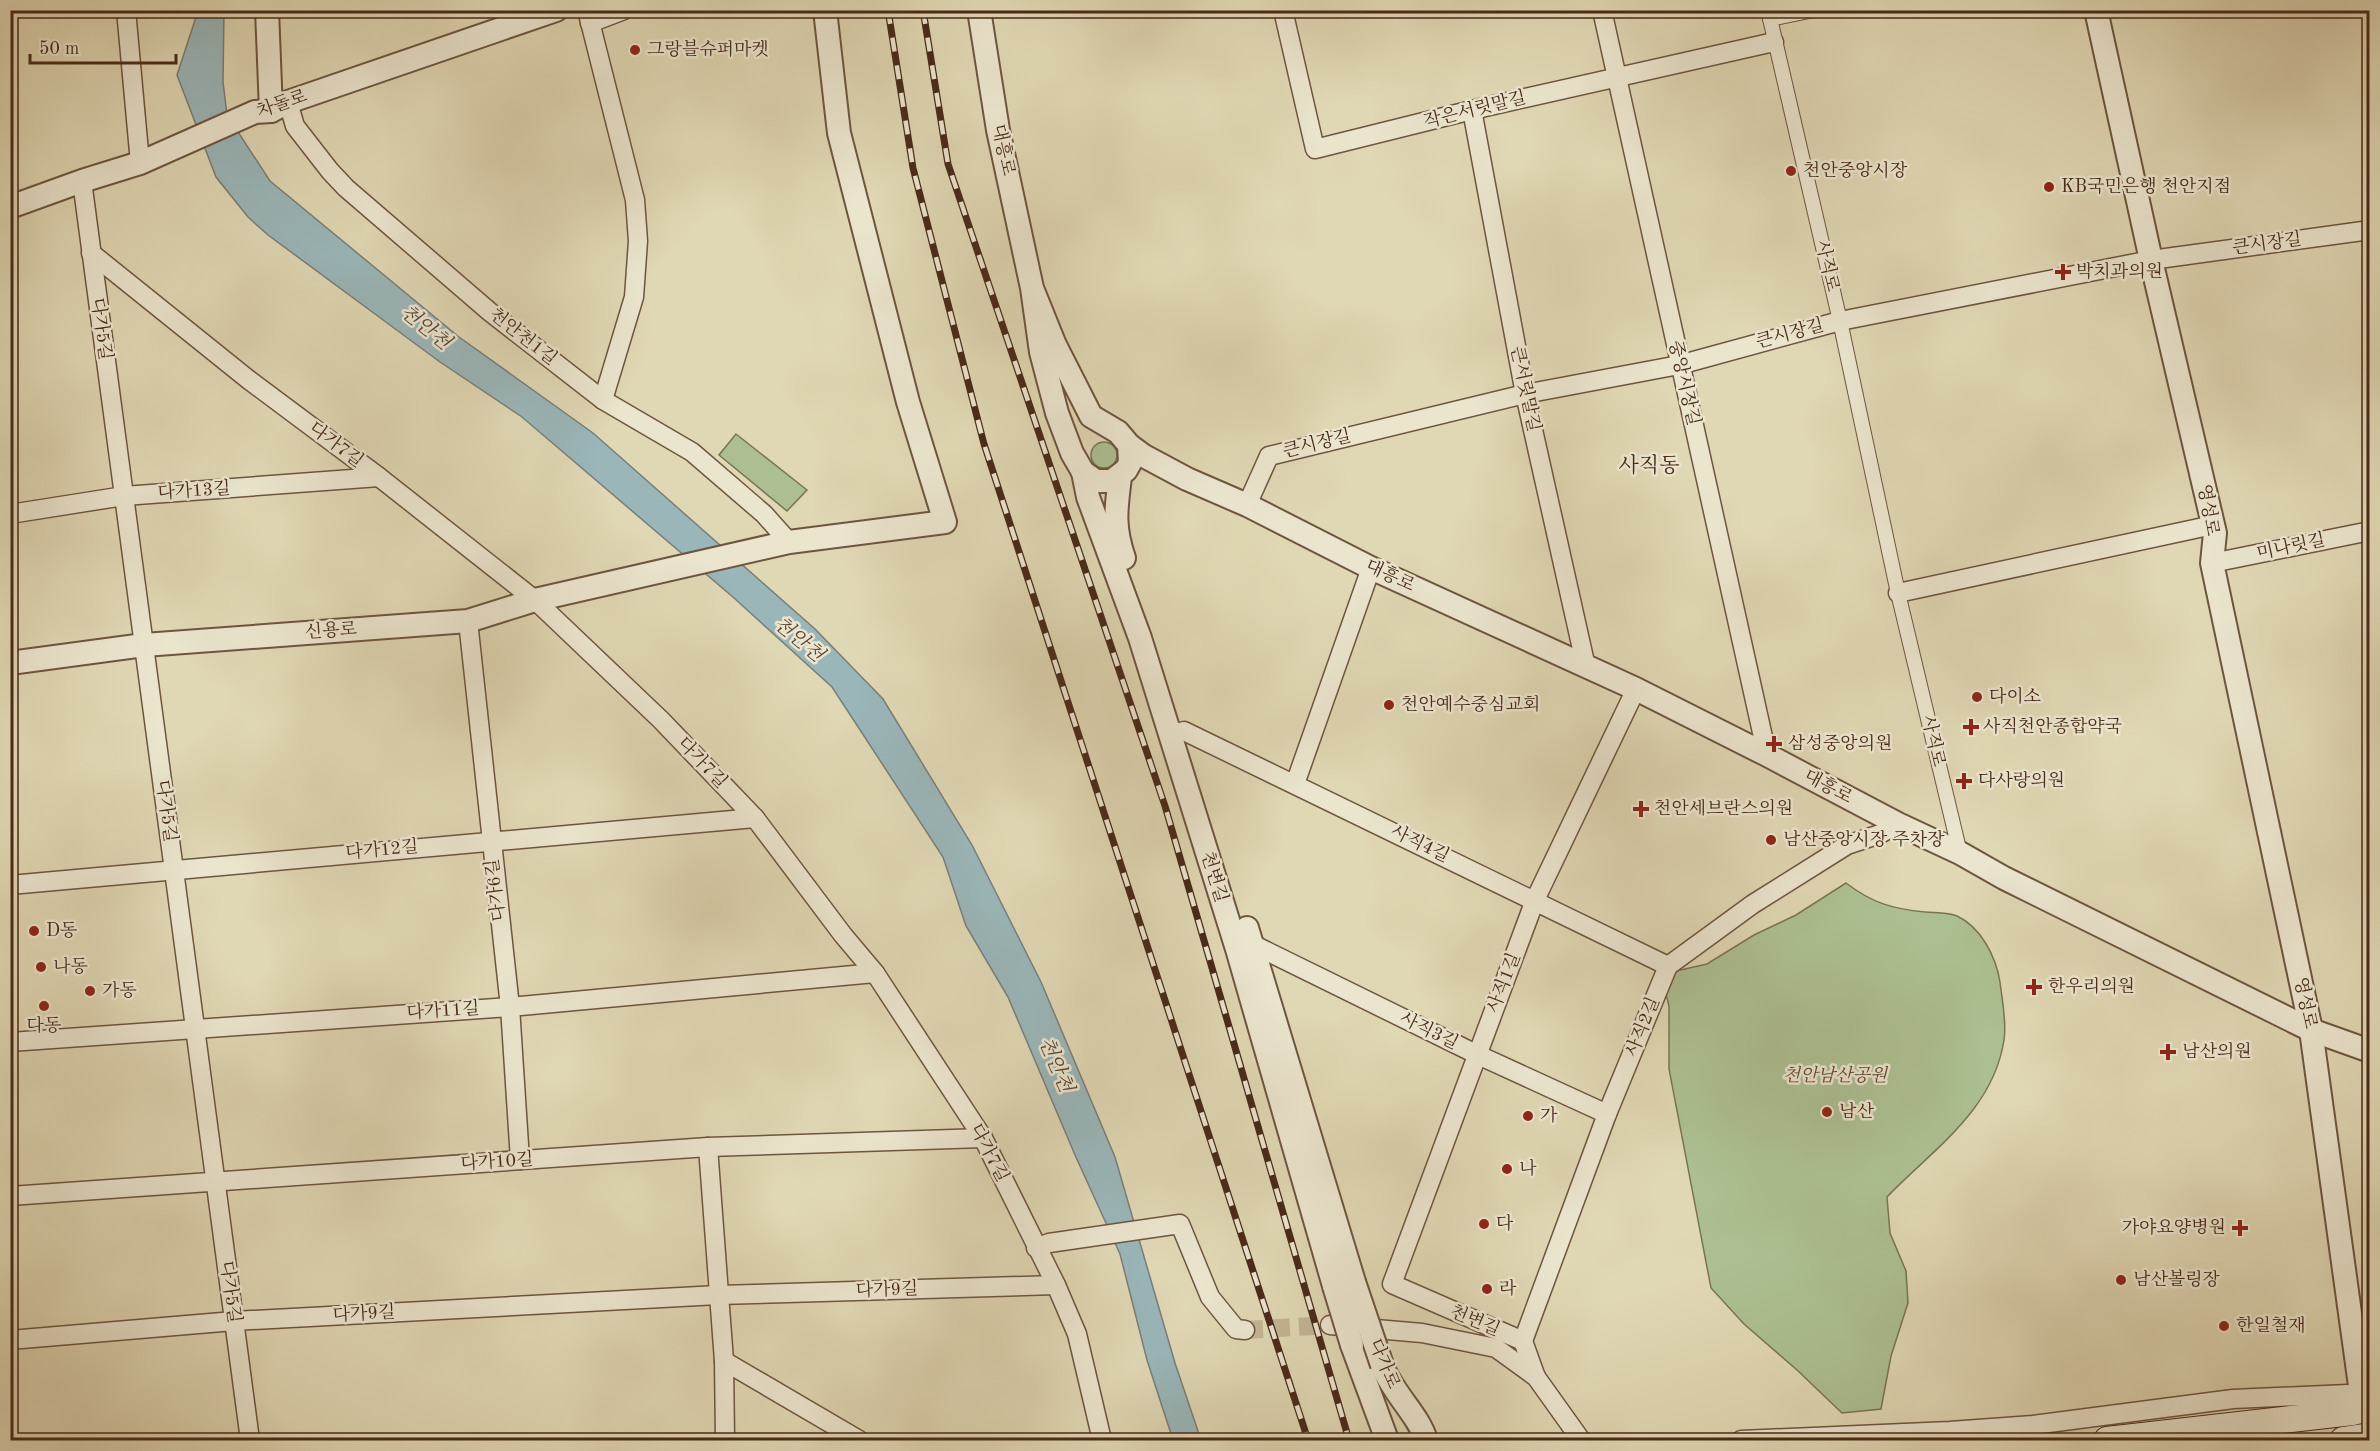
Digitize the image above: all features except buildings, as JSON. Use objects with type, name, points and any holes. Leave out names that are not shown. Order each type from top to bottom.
[{"type":"main road","points":[[2107,1440],[2352,1412],[2367,1398]]},
{"type":"main road","points":[[2343,1440],[2370,1436]]},
{"type":"street","points":[[126,10],[140,163]]},
{"type":"street","points":[[267,10],[271,108]]},
{"type":"street","name":"차돌로","points":[[10,207],[140,163],[271,108],[556,10]]},
{"type":"street","points":[[603,400],[634,297],[638,242],[635,200],[589,17],[624,10]]},
{"type":"street","name":"신용로","points":[[10,663],[144,645],[468,621],[535,600],[789,542],[945,522],[908,402],[839,133],[825,10]]},
{"type":"street","name":"대흥로","points":[[979,10],[998,129],[1032,288]]},
{"type":"street","name":"작은서릿말길","points":[[1283,10],[1315,149],[1617,76],[1774,42]]},
{"type":"street","name":"중앙시장길","points":[[1602,10],[1767,754]]},
{"type":"street","points":[[1769,15],[1814,10]]},
{"type":"street","name":"영성로","points":[[2096,10],[2151,260],[2215,533],[2212,563],[2311,1030],[2367,1398]]},
{"type":"street","name":"사직로","points":[[1769,15],[1840,321],[1898,593],[1960,853]]},
{"type":"street","name":"천안천1길","points":[[271,108],[295,126],[346,188],[490,312],[603,400],[692,452],[764,514],[789,542]]},
{"type":"street","name":"큰서릿말길","points":[[1472,110],[1525,394],[1586,667]]},
{"type":"street","name":"다가5길","points":[[82,181],[250,1440]]},
{"type":"street","name":"큰시장길","points":[[1247,505],[1269,456],[1525,394],[1680,365],[1840,321],[2151,260],[2370,230]]},
{"type":"street","name":"다가7길","points":[[91,253],[249,380],[379,477],[535,600],[661,720],[754,818],[875,973],[983,1138],[1043,1246],[1056,1285],[1077,1334],[1102,1440]]},
{"type":"street","points":[[1032,288],[1055,345],[1091,416],[1109,429],[1118,432],[1129,445],[1144,456],[1187,479]]},
{"type":"street","points":[[1032,288],[1041,352],[1057,412],[1081,468],[1096,481],[1112,481],[1123,474],[1130,463],[1129,445]]},
{"type":"street","points":[[1081,468],[1078,449],[1086,435],[1101,429],[1109,429]]},
{"type":"street","name":"천변길","points":[[1081,468],[1088,497],[1177,733],[1252,944],[1344,1284]]},
{"type":"street","points":[[1123,474],[1187,479]]},
{"type":"street","name":"천변길","points":[[1123,474],[1115,515],[1119,542],[1177,733],[1237,949],[1344,1284]]},
{"type":"street","name":"다가13길","points":[[10,514],[124,496],[379,477]]},
{"type":"street","name":"대흥로","points":[[1187,479],[1247,505],[1371,567],[1636,689],[1767,754],[1898,824],[1960,853],[2004,878],[2311,1030],[2370,1052]]},
{"type":"street","points":[[1898,593],[2213,525]]},
{"type":"street","name":"미나릿길","points":[[2212,563],[2370,531]]},
{"type":"street","points":[[1295,784],[1371,567]]},
{"type":"street","name":"다가6길","points":[[468,621],[510,1007],[520,1160]]},
{"type":"street","name":"사직1길","points":[[1392,1284],[1535,900],[1636,689]]},
{"type":"street","name":"사직4길","points":[[1177,733],[1295,784],[1668,966]]},
{"type":"street","name":"다가12길","points":[[10,885],[754,818]]},
{"type":"street","points":[[1668,966],[1753,904],[1847,845],[1880,834],[1898,824]]},
{"type":"street","name":"사직3길","points":[[1252,944],[1476,1054],[1607,1114]]},
{"type":"street","name":"사직2길","points":[[1523,1341],[1607,1114],[1668,966]]},
{"type":"street","name":"다가11길","points":[[10,1042],[510,1007],[875,973]]},
{"type":"street","name":"다가10길","points":[[10,1196],[708,1147],[983,1138]]},
{"type":"street","points":[[708,1147],[724,1361],[725,1440]]},
{"type":"street","points":[[1043,1246],[1168,1224],[1180,1224],[1210,1297],[1236,1329],[1245,1330]]},
{"type":"street","name":"다가로","points":[[1344,1284],[1352,1345],[1387,1440]]},
{"type":"street","name":"다가로","points":[[1344,1284],[1388,1382],[1423,1429],[1426,1440]]},
{"type":"street","name":"천변길","points":[[1392,1284],[1523,1341],[1536,1377]]},
{"type":"street","name":"다가9길","points":[[10,1340],[234,1321],[718,1295],[1056,1285]]},
{"type":"street","points":[[1330,1325],[1422,1333],[1496,1348],[1536,1377],[1581,1440]]},
{"type":"street","points":[[724,1361],[858,1440]]},
{"type":"street","points":[[1741,1440],[1998,1428],[2233,1399],[2367,1398]]},
{"type":"green space","points":[[736,434],[807,490],[787,511],[719,455]]},
{"type":"green space","points":[[1104,442],[1113,446],[1117,455],[1113,464],[1104,468],[1095,464],[1091,455],[1095,446]]},
{"type":"green space","name":"천안남산공원","points":[[1846,883],[1865,896],[1883,904],[1913,911],[1946,913],[1957,916],[1973,927],[1991,953],[1998,972],[2005,1026],[1998,1065],[1988,1088],[1959,1127],[1887,1197],[1890,1233],[1906,1271],[1908,1303],[1891,1356],[1881,1409],[1842,1413],[1744,1324],[1711,1288],[1669,1069],[1669,1006],[1663,983],[1676,971],[1707,964],[1754,935],[1796,915]]},
{"type":"water","name":"천안천","points":[[198,11],[224,11],[223,82],[227,115],[270,181],[459,337],[593,433],[815,629],[883,699],[972,845],[1041,982],[1115,1157],[1175,1363],[1201,1440],[1173,1440],[1147,1360],[1120,1254],[1008,997],[966,926],[943,857],[832,687],[734,598],[522,417],[440,362],[268,235],[248,217],[216,177],[177,75]]},
{"type":"tunnel","points":[[1245,1330],[1330,1325]]},
{"type":"railway","points":[[888,10],[913,168],[984,444],[1308,1440]]},
{"type":"railway","points":[[923,10],[948,164],[1165,806],[1349,1440]]},
{"type":"place","name":"그랑블슈퍼마켓","points":[[635,50]]},
{"type":"place","name":"천안중앙시장","points":[[1791,171]]},
{"type":"place","name":"KB국민은행 천안지점","points":[[2049,187]]},
{"type":"place","name":"박치과의원","points":[[2063,272]]},
{"type":"place","name":"다이소","points":[[1977,697]]},
{"type":"place","name":"천안예수중심교회","points":[[1389,705]]},
{"type":"place","name":"사직천안종합약국","points":[[1971,727]]},
{"type":"place","name":"삼성중앙의원","points":[[1774,744]]},
{"type":"place","name":"다사랑의원","points":[[1964,781]]},
{"type":"place","name":"천안세브란스의원","points":[[1641,809]]},
{"type":"place","name":"남산중앙시장 주차장","points":[[1771,840]]},
{"type":"place","name":"D동","points":[[34,931]]},
{"type":"place","name":"나동","points":[[41,967]]},
{"type":"place","name":"한우리의원","points":[[2034,987]]},
{"type":"place","name":"가동","points":[[90,991]]},
{"type":"place","name":"다동","points":[[44,1006]]},
{"type":"place","name":"남산의원","points":[[2168,1052]]},
{"type":"place","name":"남산","points":[[1827,1112]]},
{"type":"place","name":"가","points":[[1528,1116]]},
{"type":"place","name":"나","points":[[1507,1169]]},
{"type":"place","name":"다","points":[[1484,1224]]},
{"type":"place","name":"가야요양병원","points":[[2240,1228]]},
{"type":"place","name":"남산볼링장","points":[[2121,1280]]},
{"type":"place","name":"라","points":[[1487,1289]]},
{"type":"place","name":"한일철재","points":[[2224,1326]]},
{"type":"district","name":"사직동","points":[[1649,466]]}]
